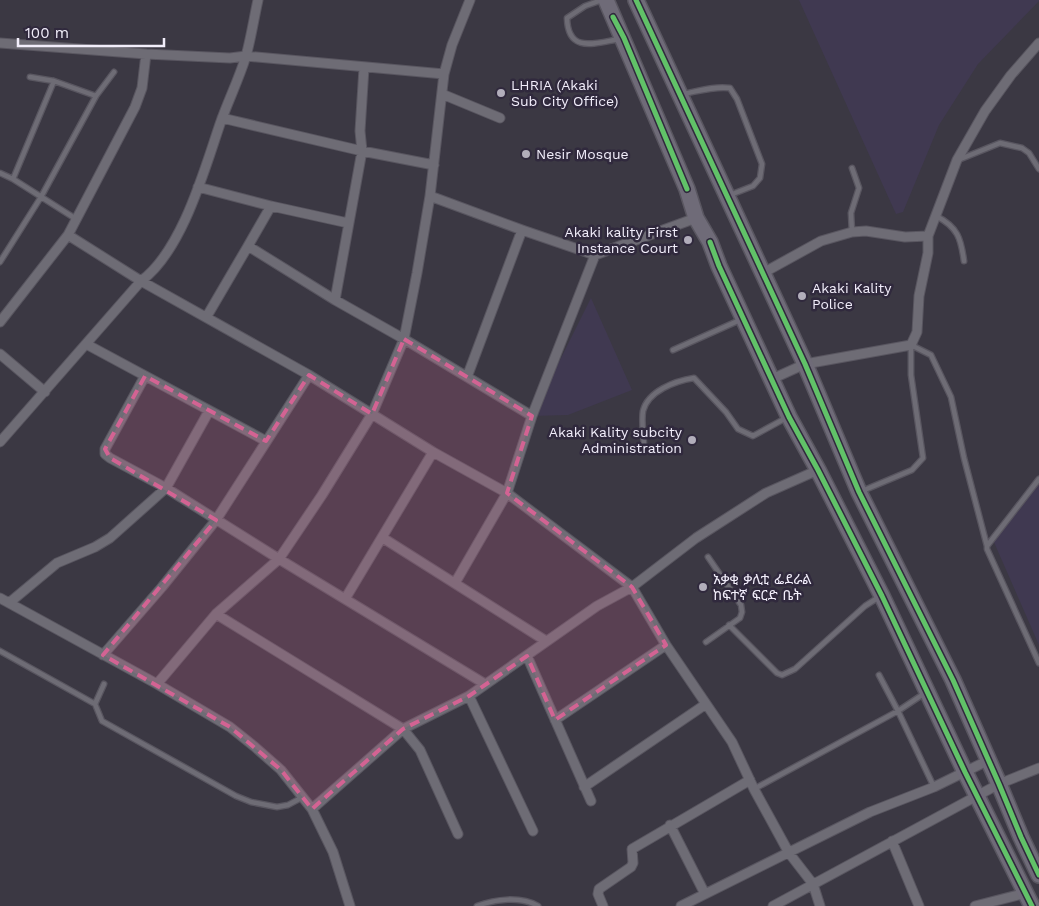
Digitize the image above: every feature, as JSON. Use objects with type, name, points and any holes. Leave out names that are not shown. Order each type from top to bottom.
[{"type":"main road","points":[[605,0],[624,38],[687,190],[696,218],[710,242],[789,417],[882,596],[926,692],[1029,899]]},
{"type":"main road","points":[[636,0],[763,273],[859,492],[953,680],[989,760],[1020,837],[1039,875]]},
{"type":"street","points":[[0,442],[140,281],[152,273],[180,229],[198,188],[246,56],[258,0]]},
{"type":"street","points":[[157,684],[216,614],[279,559],[322,495],[372,414],[404,339],[430,196],[444,74],[452,45],[470,0]]},
{"type":"street","points":[[0,43],[146,54],[230,58],[246,56],[444,74]]},
{"type":"street","points":[[772,380],[804,364],[911,345],[918,332],[919,296],[928,253],[928,236],[957,160],[984,111],[1011,75],[1039,43]]},
{"type":"street","points":[[0,322],[68,235],[140,95],[146,54]]},
{"type":"street","points":[[335,300],[362,151],[360,131],[364,68]]},
{"type":"street","points":[[442,94],[500,118]]},
{"type":"street","points":[[222,118],[362,151],[434,165]]},
{"type":"street","points":[[198,188],[348,223]]},
{"type":"street","points":[[430,196],[595,255],[696,218]]},
{"type":"street","points":[[206,316],[271,206]]},
{"type":"street","points":[[467,377],[522,230]]},
{"type":"street","points":[[763,273],[821,241],[852,232],[866,231],[904,237],[928,236]]},
{"type":"street","points":[[68,235],[140,281],[309,375],[433,452],[507,493],[632,587],[666,645],[732,742],[789,853],[813,884],[820,906]]},
{"type":"street","points":[[248,246],[335,300],[532,416]]},
{"type":"street","points":[[454,583],[507,493],[532,416],[595,255]]},
{"type":"street","points":[[86,344],[266,441]]},
{"type":"street","points":[[0,354],[45,392]]},
{"type":"street","points":[[103,655],[162,587],[216,520],[309,375]]},
{"type":"street","points":[[145,376],[105,454],[166,488],[485,684]]},
{"type":"street","points":[[9,603],[57,563],[95,547],[110,538],[166,488],[209,410]]},
{"type":"street","points":[[346,599],[384,538],[433,452]]},
{"type":"street","points":[[312,809],[403,729],[469,696],[596,606],[632,587],[696,538],[766,493],[818,470]]},
{"type":"street","points":[[384,538],[546,641]]},
{"type":"street","points":[[0,598],[157,684],[236,732],[281,770],[312,809],[333,852],[350,906]]},
{"type":"street","points":[[216,614],[403,729],[420,750],[458,834]]},
{"type":"street","points":[[554,720],[666,645]]},
{"type":"street","points":[[527,656],[591,802]]},
{"type":"street","points":[[469,696],[533,831]]},
{"type":"street","points":[[584,787],[706,704]]},
{"type":"street","points":[[680,906],[870,812],[934,787],[989,760]]},
{"type":"street","points":[[773,906],[999,784],[1039,768]]},
{"type":"street","points":[[603,906],[598,894],[599,889],[631,867],[633,863],[632,849],[670,825],[752,784]]},
{"type":"street","points":[[670,825],[705,894]]},
{"type":"street","points":[[892,841],[919,906]]},
{"type":"street","points":[[975,906],[1029,899]]},
{"type":"lane","points":[[605,0],[586,6],[567,18],[567,26],[572,37],[579,44],[588,45],[624,38]]},
{"type":"lane","points":[[0,262],[41,197],[96,96],[114,72]]},
{"type":"lane","points":[[30,77],[54,82],[96,96]]},
{"type":"lane","points":[[13,179],[54,82]]},
{"type":"lane","points":[[679,95],[723,87],[730,88],[737,99],[762,164],[760,178],[753,186],[726,196]]},
{"type":"lane","points":[[957,160],[1000,143],[1022,148],[1029,153],[1039,169]]},
{"type":"lane","points":[[852,168],[859,188],[851,213],[852,232]]},
{"type":"lane","points":[[0,173],[13,179],[76,219]]},
{"type":"lane","points":[[935,215],[946,221],[957,233],[961,240],[964,261]]},
{"type":"lane","points":[[673,350],[744,319]]},
{"type":"lane","points":[[859,492],[912,470],[923,458],[911,375],[911,345],[931,355],[951,397],[964,458],[987,546],[1039,662]]},
{"type":"lane","points":[[644,448],[643,412],[651,395],[681,380],[694,378],[726,412],[738,429],[753,436],[789,417]]},
{"type":"lane","points":[[987,546],[1039,479]]},
{"type":"lane","points":[[706,642],[740,618],[742,612],[741,606],[708,557]]},
{"type":"lane","points":[[730,625],[777,673],[782,675],[795,669],[865,606],[882,596]]},
{"type":"lane","points":[[0,651],[95,704],[102,721],[236,796],[260,805],[277,807],[288,805],[303,797]]},
{"type":"lane","points":[[879,675],[934,787]]},
{"type":"lane","points":[[95,704],[104,684]]},
{"type":"lane","points":[[752,784],[898,711],[926,692]]},
{"type":"lane","points":[[477,906],[490,901],[517,900],[538,906]]},
{"type":"highlighted area","points":[[404,339],[532,416],[507,493],[632,587],[666,645],[555,720],[527,656],[469,696],[403,729],[312,809],[281,770],[230,727],[103,655],[216,520],[110,458],[105,449],[145,376],[266,441],[309,375],[372,414]]},
{"type":"shaded area","points":[[799,0],[1039,1],[978,64],[939,125],[903,212],[896,214]]},
{"type":"shaded area","points":[[591,298],[632,390],[568,415],[532,416]]},
{"type":"shaded area","points":[[1039,475],[1039,645],[993,540]]},
{"type":"cycle path","points":[[636,0],[805,364],[859,492],[953,680],[1039,875]]},
{"type":"cycle path","points":[[613,17],[624,38],[687,189]]},
{"type":"cycle path","points":[[710,242],[719,266],[789,417],[882,596],[965,772],[1032,906]]},
{"type":"place","name":"LHRIA (Akaki Sub City Office)","points":[[501,93]]},
{"type":"place","name":"Nesir Mosque","points":[[526,154]]},
{"type":"place","name":"Akaki kality First Instance Court","points":[[688,240]]},
{"type":"place","name":"Akaki Kality Police","points":[[802,296]]},
{"type":"place","name":"Akaki Kality subcity Administration","points":[[692,440]]},
{"type":"place","name":"አቃቂ ቃሊቲ ፌደራል ከፍተኛ ፍርድ ቤት","points":[[703,587]]}]
